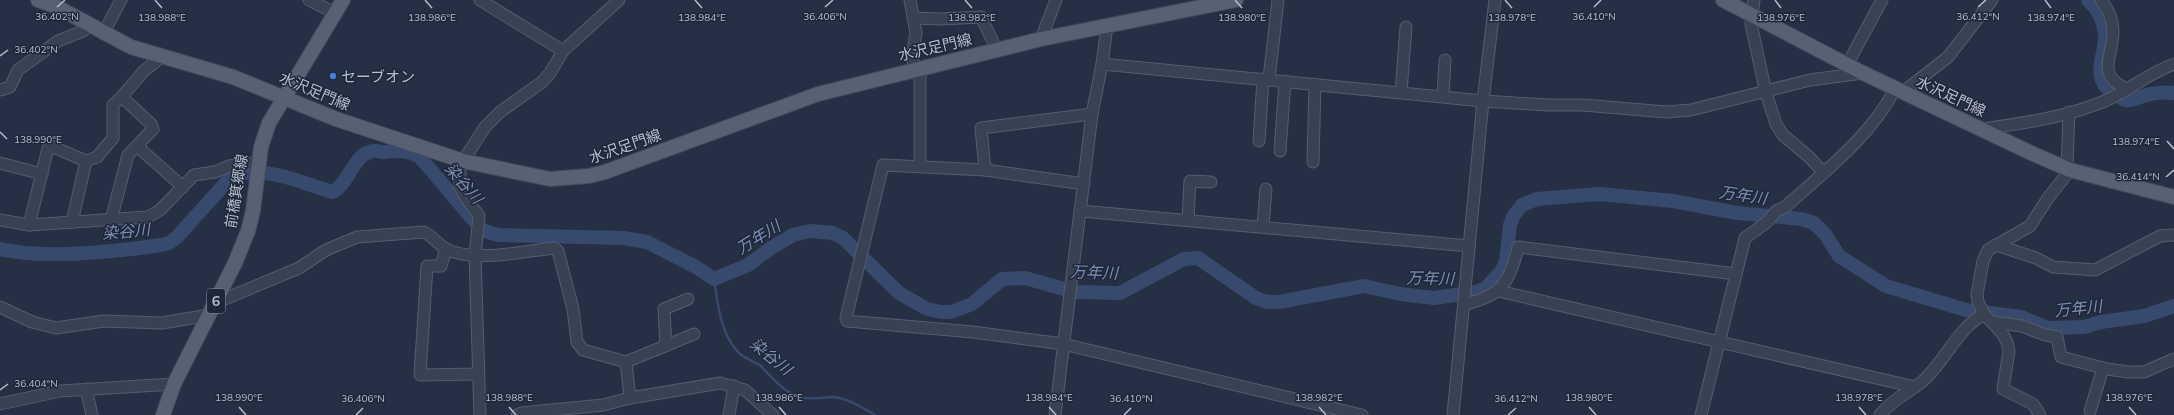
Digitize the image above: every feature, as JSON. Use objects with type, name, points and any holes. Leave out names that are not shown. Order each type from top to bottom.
[{"type":"main road","name":"水沢足門線","points":[[38,0],[57,7],[103,34],[131,47],[233,77],[336,119],[463,160],[550,179],[589,176],[818,94],[917,68],[1042,39],[1236,0]]},
{"type":"main road","name":"前橋箕郷線","points":[[163,415],[174,384],[212,309],[248,231],[257,182],[258,164],[266,130],[284,97],[343,0]]},
{"type":"main road","name":"水沢足門線","points":[[1724,0],[1752,7],[1847,65],[2068,169],[2174,197]]},
{"type":"street","points":[[103,34],[121,0]]},
{"type":"street","points":[[309,0],[335,13]]},
{"type":"street","points":[[480,0],[563,51]]},
{"type":"street","points":[[480,415],[475,255],[479,216],[460,187],[460,169],[463,160],[485,127],[500,112],[542,82],[550,73],[563,51],[619,0]]},
{"type":"street","points":[[910,0],[916,33],[912,57],[917,68],[920,166]]},
{"type":"street","points":[[1042,39],[1056,0]]},
{"type":"street","points":[[1259,141],[1266,79],[1278,0]]},
{"type":"street","points":[[1453,415],[1483,100],[1495,0]]},
{"type":"street","points":[[1847,65],[1882,0]]},
{"type":"street","points":[[1702,415],[1745,238],[1767,222],[1776,211],[1785,207],[1857,141],[1899,90],[1948,57],[1992,0]]},
{"type":"street","points":[[2101,0],[2108,9],[2113,32],[2107,61],[2108,69],[2123,92]]},
{"type":"street","points":[[1752,7],[1751,24],[1766,93],[1779,130],[1809,156],[1823,172]]},
{"type":"street","points":[[914,18],[940,19],[981,17],[997,50]]},
{"type":"street","points":[[0,90],[10,87],[18,70],[58,41],[83,31],[88,25]]},
{"type":"street","points":[[1055,415],[1092,114],[1102,64],[1107,26]]},
{"type":"street","points":[[1400,92],[1406,28]]},
{"type":"street","points":[[29,225],[48,148],[51,146],[86,161],[97,157],[113,138],[113,105],[122,97],[143,72],[156,64],[160,56]]},
{"type":"street","points":[[1443,96],[1445,60]]},
{"type":"street","points":[[1102,64],[1483,100],[1677,112],[1747,94],[1766,93],[1810,80],[1863,73]]},
{"type":"street","points":[[1983,129],[2038,121],[2087,108],[2123,92],[2148,75],[2174,64]]},
{"type":"street","points":[[1280,151],[1285,81]]},
{"type":"street","points":[[1313,162],[1315,84]]},
{"type":"street","points":[[111,220],[123,169],[128,155],[153,130],[151,124],[122,97]]},
{"type":"street","points":[[2040,415],[2033,404],[2003,389],[2009,351],[2007,342],[2002,333],[1988,318],[1978,302],[1977,294],[1981,269],[1988,250],[2030,226],[2068,169],[2070,112]]},
{"type":"street","points":[[985,170],[981,128],[1092,114]]},
{"type":"street","points":[[137,146],[183,187]]},
{"type":"street","points":[[72,222],[86,161]]},
{"type":"street","points":[[0,162],[42,174]]},
{"type":"street","points":[[0,220],[29,225],[148,217],[160,210],[194,175],[215,172],[229,166],[258,164]]},
{"type":"street","points":[[1084,184],[985,170],[883,164],[848,311],[847,321],[973,332],[1063,344],[1313,410],[1362,415]]},
{"type":"street","points":[[1188,220],[1190,181],[1211,182]]},
{"type":"street","points":[[1263,226],[1266,189]]},
{"type":"street","points":[[1081,211],[1263,226],[1469,246]]},
{"type":"street","points":[[0,306],[32,322],[56,328],[109,321],[162,323],[212,309],[299,268],[326,250],[365,235],[424,232],[430,235],[446,249],[475,255],[554,248],[558,251],[573,309],[577,342],[583,350],[626,362],[694,334]]},
{"type":"street","points":[[1996,245],[2036,258],[2054,267],[2095,270],[2160,236],[2174,235]]},
{"type":"street","points":[[1464,304],[1489,297],[1498,291],[1511,274],[1518,247],[1736,274]]},
{"type":"street","points":[[446,249],[441,266],[427,266],[420,375],[478,374]]},
{"type":"street","points":[[1498,291],[1915,387]]},
{"type":"street","points":[[666,346],[664,309],[688,299]]},
{"type":"street","points":[[1880,415],[1892,403],[1915,387],[1935,368],[1966,326],[1988,318],[2022,326],[2046,335],[2057,337],[2061,357],[2103,368],[2144,372],[2174,359]]},
{"type":"street","points":[[626,362],[630,398]]},
{"type":"street","points":[[2090,411],[2103,368]]},
{"type":"street","points":[[517,415],[521,413],[603,405],[630,398],[720,383],[745,390],[773,415]]},
{"type":"street","points":[[0,404],[60,391],[174,384]]},
{"type":"street","points":[[729,415],[734,386]]},
{"type":"street","points":[[86,389],[92,415]]},
{"type":"waterway","points":[[2088,0],[2095,7],[2103,24],[2105,42],[2100,73],[2105,86],[2117,96],[2125,100],[2132,100],[2155,93],[2174,93]]},
{"type":"waterway","name":"万年川","points":[[0,249],[38,254],[58,254],[101,252],[161,245],[169,243],[177,237],[231,177],[256,173],[269,174],[282,176],[333,192],[344,182],[356,162],[367,153],[374,151],[402,151],[419,156],[482,230],[498,235],[624,238],[647,242],[696,267],[714,279],[748,265],[771,248],[793,235],[810,231],[833,233],[843,238],[899,293],[927,309],[941,312],[951,312],[972,304],[1002,279],[1025,278],[1075,292],[1120,293],[1184,259],[1198,258],[1256,298],[1267,302],[1279,302],[1364,286],[1400,294],[1434,298],[1476,292],[1486,288],[1502,270],[1506,262],[1510,225],[1514,215],[1522,205],[1537,199],[1599,194],[1673,201],[1737,213],[1801,219],[1814,223],[1825,234],[1839,256],[1886,286],[1966,310],[2021,317],[2048,328],[2084,327],[2101,322],[2144,316],[2174,306]]},
{"type":"waterway","name":"染谷川","points":[[714,279],[724,328],[733,345],[741,355],[762,367],[781,387],[793,394],[806,398],[833,397],[844,399],[875,415]]},
{"type":"place","name":"セーブオン","points":[[333,76]]}]
